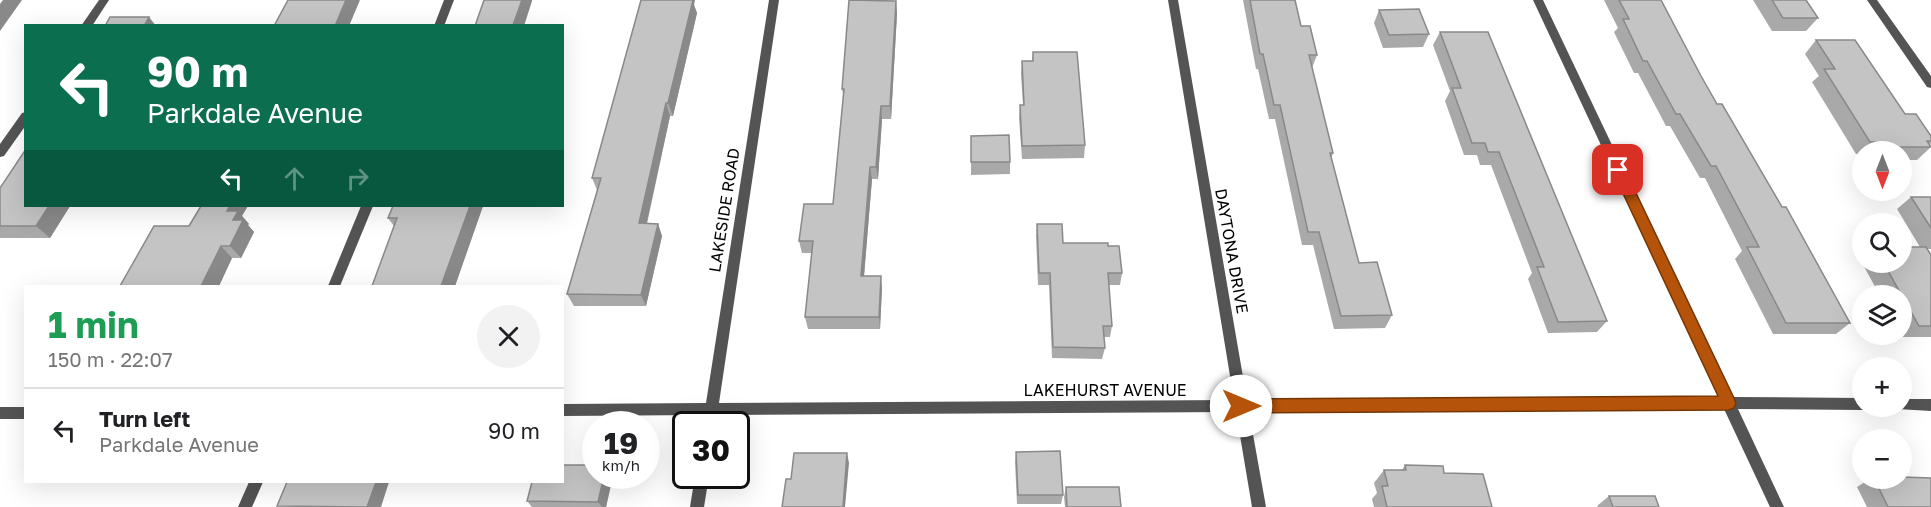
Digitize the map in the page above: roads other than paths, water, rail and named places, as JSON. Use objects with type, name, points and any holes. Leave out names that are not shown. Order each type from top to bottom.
[{"type":"street","points":[[88,24],[104,0]]},
{"type":"street","points":[[440,24],[449,0]]},
{"type":"street","name":"LAKESIDE ROAD","points":[[711,409],[774,0]]},
{"type":"street","name":"DAYTONA DRIVE","points":[[1173,0],[1259,507]]},
{"type":"street","points":[[1538,0],[1778,507]]},
{"type":"street","points":[[1872,0],[1931,84]]},
{"type":"street","points":[[0,153],[24,119]]},
{"type":"street","points":[[334,285],[367,207]]},
{"type":"street","name":"LAKEHURST AVENUE","points":[[564,410],[1852,404]]},
{"type":"street","points":[[1912,405],[1931,405]]},
{"type":"street","points":[[0,413],[24,413]]},
{"type":"street","points":[[245,507],[256,483]]},
{"type":"street","points":[[697,507],[700,489]]}]
